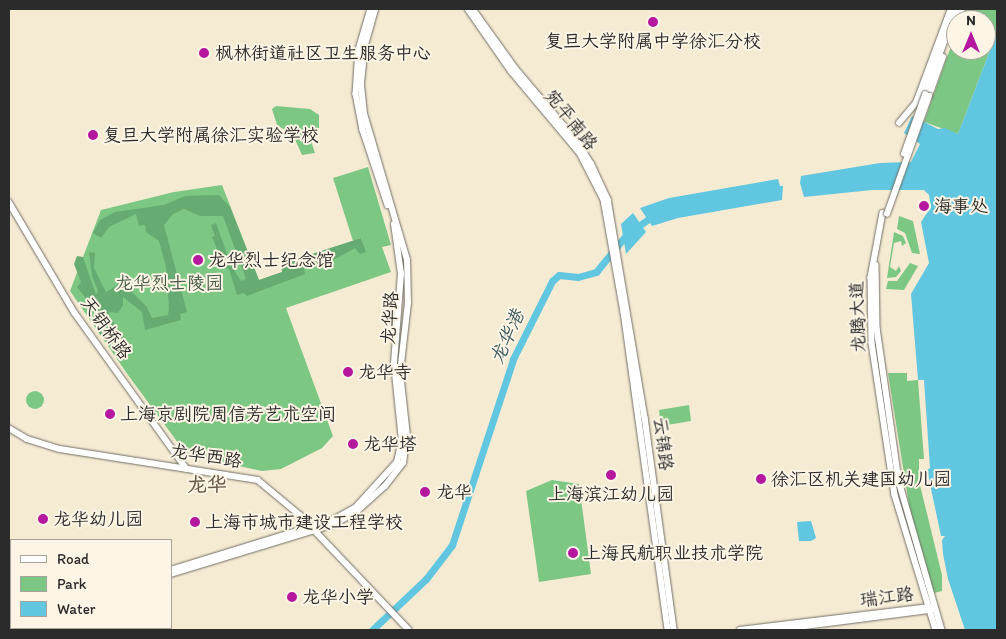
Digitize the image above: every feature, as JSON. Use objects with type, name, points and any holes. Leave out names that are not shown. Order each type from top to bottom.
[{"type":"main road","name":"龙华路","points":[[172,570],[277,535],[314,529],[355,508],[388,475],[401,450],[394,376],[400,292],[398,244],[363,130],[356,94],[359,50],[370,9]]},
{"type":"main road","name":"龙华路","points":[[172,574],[314,529],[352,515],[385,486],[403,463],[407,446],[400,373],[408,302],[407,260],[364,114],[361,90],[365,45],[375,9]]},
{"type":"main road","name":"宛平南路","points":[[468,9],[497,52],[588,165],[604,200],[618,265]]},
{"type":"main road","name":"宛平南路","points":[[473,9],[501,50],[591,163],[608,199],[614,226],[618,265]]},
{"type":"main road","points":[[899,123],[916,103],[951,9]]},
{"type":"main road","name":"龙腾大道","points":[[936,630],[900,487],[878,342],[873,278],[887,214],[946,44]]},
{"type":"main road","name":"天钥桥路","points":[[9,202],[75,313],[186,468]]},
{"type":"main road","name":"云锦路","points":[[618,265],[668,630]]},
{"type":"main road","name":"云锦路","points":[[618,265],[645,417],[674,630]]},
{"type":"main road","name":"龙华西路","points":[[9,428],[27,439],[60,449],[258,480],[279,495],[314,529],[409,630]]},
{"type":"main road","name":"龙腾大道","points":[[931,608],[942,630]]},
{"type":"main road","name":"瑞江路","points":[[740,630],[931,608]]},
{"type":"main road","name":"瑞江路","points":[[774,630],[931,608]]},
{"type":"main road","name":"龙华西路","points":[[404,624],[414,630]]},
{"type":"green space","points":[[997,9],[996,35],[996,10],[964,10]]},
{"type":"green space","points":[[946,60],[986,60],[958,134],[924,122]]},
{"type":"green space","points":[[276,106],[310,109],[319,115],[319,128],[310,138],[315,153],[302,155],[293,135],[277,125],[272,109]]},
{"type":"green space","name":"龙华烈士陵园","points":[[368,167],[391,245],[382,247],[391,272],[286,308],[333,436],[322,448],[281,469],[262,471],[192,456],[184,451],[128,375],[70,291],[101,210],[174,192],[222,185],[259,280],[363,245],[361,238],[353,241],[333,178]]},
{"type":"green space","points":[[219,195],[230,207],[259,280],[282,272],[281,264],[361,238],[366,252],[360,254],[355,248],[337,258],[304,269],[305,274],[247,296],[244,293],[237,295],[229,269],[225,268],[212,237],[215,236],[211,225],[216,223],[231,265],[241,281],[246,279],[223,216],[200,216],[184,209],[173,214],[164,225],[187,312],[180,314],[181,320],[145,330],[142,312],[123,297],[123,305],[118,313],[110,312],[108,315],[125,338],[119,341],[116,335],[105,341],[96,328],[105,322],[77,287],[81,282],[74,264],[77,256],[83,257],[96,295],[98,291],[92,276],[89,252],[95,253],[94,268],[106,292],[122,282],[147,307],[152,318],[168,315],[169,308],[166,267],[159,241],[146,232],[145,225],[139,226],[136,214],[109,227],[101,238],[93,233],[100,220],[115,212],[164,205],[185,196]]},
{"type":"green space","points":[[899,216],[913,221],[920,254],[912,253],[905,233],[897,229]]},
{"type":"green space","points":[[894,232],[903,236],[906,243],[902,246],[901,241],[894,243],[890,267],[896,271],[899,266],[901,271],[896,277],[887,278]]},
{"type":"green space","points":[[910,263],[918,266],[904,290],[886,289],[888,281],[897,281]]},
{"type":"green space","points":[[888,373],[907,373],[907,381],[918,380],[924,459],[919,459],[919,481],[942,575],[942,591],[934,593],[910,511]]},
{"type":"green space","points":[[31,391],[39,391],[44,396],[42,407],[31,409],[26,404],[26,396]]},
{"type":"green space","points":[[689,405],[691,421],[661,426],[659,410]]},
{"type":"green space","points":[[552,480],[579,484],[591,574],[539,582],[526,491]]},
{"type":"water","points":[[997,32],[997,630],[965,630],[948,579],[942,540],[945,536],[941,536],[927,470],[930,468],[924,380],[918,380],[911,294],[929,263],[921,222],[931,207],[929,195],[924,190],[872,190],[804,197],[800,183],[801,176],[880,163],[911,162],[920,144],[904,133],[912,116],[938,129],[945,128],[958,134],[986,60],[996,60]]},
{"type":"water","points":[[778,179],[780,186],[783,186],[782,200],[678,218],[652,226],[640,208],[669,198]]},
{"type":"water","points":[[633,213],[646,232],[626,254],[621,224]]},
{"type":"water","points":[[811,521],[816,538],[811,541],[799,541],[797,522]]},
{"type":"waterway","name":"龙华港","points":[[372,630],[426,579],[452,545],[513,359],[552,281],[559,275],[578,277],[596,272],[627,234],[654,215]]},
{"type":"place","name":"复旦大学附属中学徐汇分校","points":[[653,22]]},
{"type":"place","name":"枫林街道社区卫生服务中心","points":[[204,53]]},
{"type":"place","name":"复旦大学附属徐汇实验学校","points":[[93,135]]},
{"type":"place","name":"海事处","points":[[924,206]]},
{"type":"place","name":"龙华烈士纪念馆","points":[[198,260]]},
{"type":"place","name":"龙华寺","points":[[348,372]]},
{"type":"place","name":"上海京剧院周信芳艺术空间","points":[[110,414]]},
{"type":"place","name":"龙华塔","points":[[353,444]]},
{"type":"place","name":"上海滨江幼儿园","points":[[611,475]]},
{"type":"place","name":"徐汇区机关建国幼儿园","points":[[761,479]]},
{"type":"place","name":"龙华","points":[[425,492]]},
{"type":"place","name":"龙华幼儿园","points":[[43,519]]},
{"type":"place","name":"上海市城市建设工程学校","points":[[195,522]]},
{"type":"place","name":"上海民航职业技术学院","points":[[573,553]]},
{"type":"place","name":"龙华小学","points":[[292,597]]},
{"type":"district","name":"龙华","points":[[207,484]]}]
